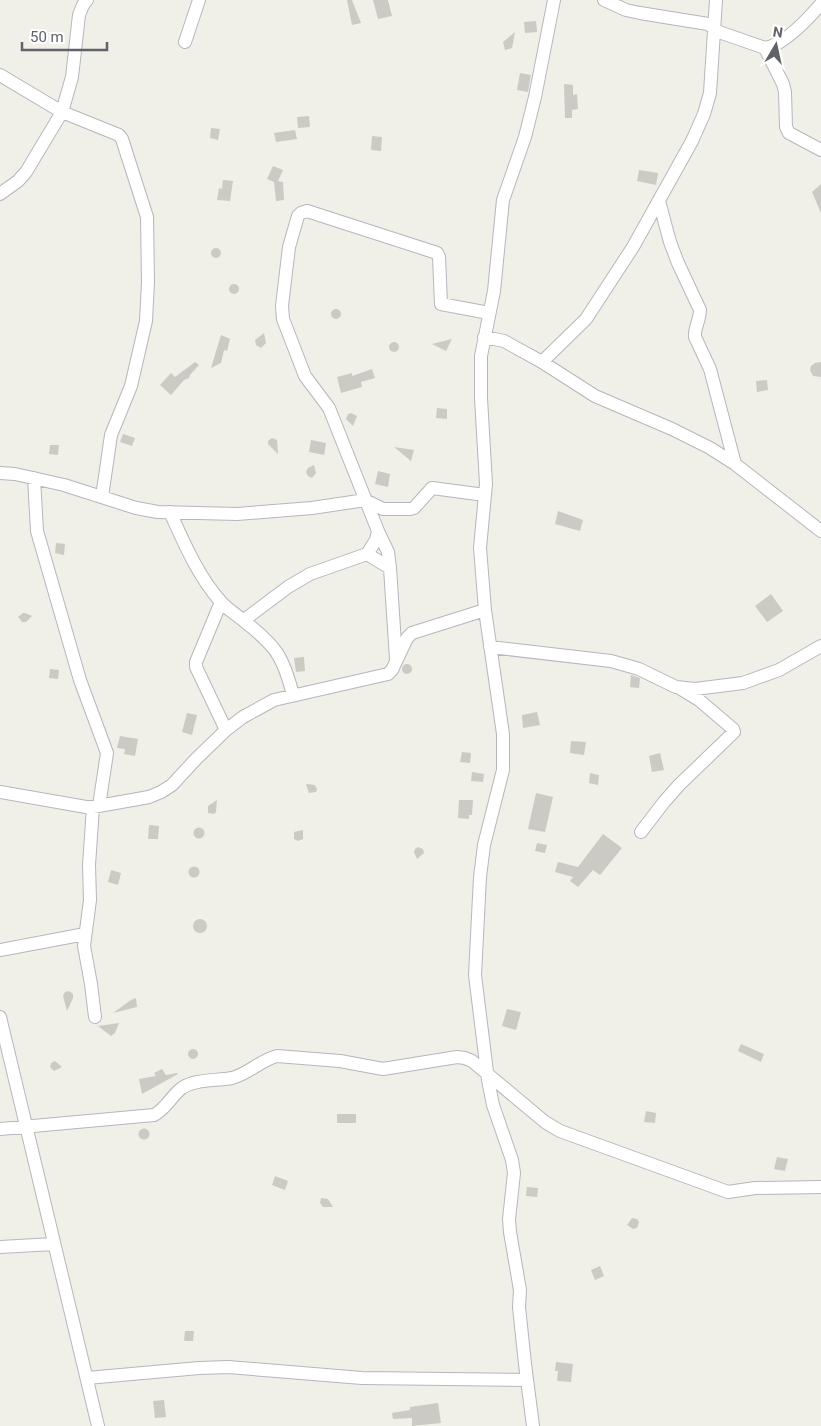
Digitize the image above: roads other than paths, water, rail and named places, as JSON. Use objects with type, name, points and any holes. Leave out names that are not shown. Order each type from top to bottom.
[{"type":"street","points":[[0,194],[18,181],[26,172],[62,112],[72,77],[79,16],[87,0]]},
{"type":"street","points":[[185,42],[200,0]]},
{"type":"street","points":[[533,1426],[520,1307],[520,1290],[509,1219],[514,1173],[512,1160],[493,1105],[487,1074],[475,975],[480,877],[484,846],[503,770],[503,734],[490,646],[480,548],[486,464],[481,398],[481,356],[494,291],[503,200],[525,137],[536,97],[554,0]]},
{"type":"street","points":[[604,0],[626,10],[713,25],[720,32],[764,48],[772,47],[781,41],[811,16],[821,4]]},
{"type":"street","points":[[542,362],[586,319],[633,247],[692,142],[704,114],[710,93],[716,0]]},
{"type":"street","points":[[764,48],[783,84],[786,127],[789,133],[821,150]]},
{"type":"street","points":[[0,75],[62,112],[119,135],[147,217],[148,282],[146,321],[130,386],[111,435],[102,497]]},
{"type":"street","points":[[659,201],[675,256],[700,310],[700,316],[694,333],[710,369],[735,464]]},
{"type":"street","points":[[396,662],[388,552],[329,408],[305,376],[283,319],[282,306],[289,247],[298,216],[301,212],[307,211],[437,253],[439,257],[441,304],[489,314]]},
{"type":"street","points":[[484,337],[504,341],[542,362],[595,396],[672,429],[710,448],[735,464],[821,531]]},
{"type":"street","points":[[0,473],[64,485],[136,508],[158,512],[237,514],[312,508],[359,501],[366,501],[383,510],[410,509],[414,508],[432,488],[485,495]]},
{"type":"street","points":[[34,478],[37,531],[80,680],[108,753],[96,806],[89,865],[90,900],[84,946],[95,1017]]},
{"type":"street","points":[[170,512],[189,554],[221,602],[244,620],[276,650],[286,669],[293,695]]},
{"type":"street","points":[[244,620],[288,587],[310,574],[367,554],[376,540],[378,531]]},
{"type":"street","points":[[367,554],[390,568]]},
{"type":"street","points":[[221,602],[196,662],[196,667],[226,730]]},
{"type":"street","points":[[0,792],[96,806],[149,797],[172,785],[226,730],[243,717],[274,700],[388,674],[392,670],[407,638],[412,633],[486,610]]},
{"type":"street","points":[[490,646],[611,661],[639,669],[699,700],[733,729],[734,732],[679,785],[641,832]]},
{"type":"street","points":[[676,687],[694,689],[744,683],[779,670],[821,646]]},
{"type":"street","points":[[0,950],[85,934]]},
{"type":"street","points":[[0,1016],[98,1426]]},
{"type":"street","points":[[0,1130],[154,1115],[161,1111],[182,1089],[190,1084],[241,1075],[270,1058],[278,1056],[340,1062],[383,1069],[456,1057],[472,1061],[545,1122],[560,1131],[728,1192],[755,1188],[821,1187]]},
{"type":"street","points":[[0,1247],[54,1244]]},
{"type":"street","points":[[87,1378],[228,1367],[362,1378],[527,1380]]}]
